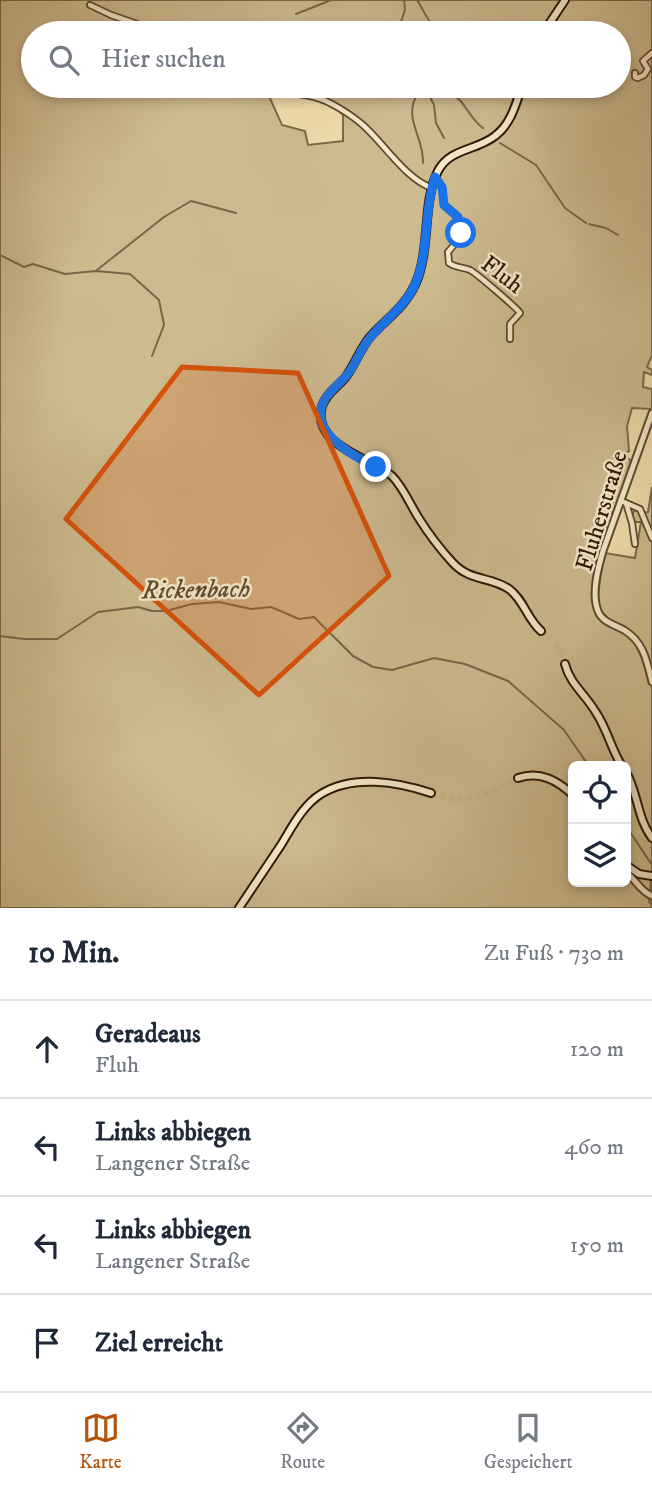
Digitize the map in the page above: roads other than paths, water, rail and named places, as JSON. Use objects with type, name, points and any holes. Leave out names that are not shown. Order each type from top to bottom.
[{"type":"main road","points":[[551,21],[565,0]]},
{"type":"main road","points":[[518,98],[512,115],[489,141],[450,157],[441,166],[432,188],[423,259],[414,287],[397,312],[370,338],[353,367],[325,400],[321,412],[329,435],[339,445],[357,458],[386,472],[396,481],[428,532],[456,566],[468,576],[498,583],[511,591],[541,631]]},
{"type":"main road","points":[[565,664],[570,679],[596,711],[620,761]]},
{"type":"main road","points":[[518,778],[533,775],[549,778],[568,791]]},
{"type":"main road","points":[[239,908],[300,815],[320,794],[336,787],[369,782],[408,786],[431,793]]},
{"type":"main road","points":[[631,788],[643,826],[652,838]]},
{"type":"main road","points":[[631,869],[648,876]]},
{"type":"street","points":[[90,5],[128,21]]},
{"type":"street","points":[[635,73],[638,78],[646,73],[648,69],[643,61],[652,53]]},
{"type":"street","points":[[318,98],[362,124],[414,178],[432,188]]},
{"type":"street","name":"Fluh","points":[[435,177],[442,187],[444,205],[456,213],[460,222],[460,238],[448,251],[449,263],[475,273],[500,297],[518,309],[520,313],[510,324],[510,340]]},
{"type":"street","name":"Fluherstraße","points":[[652,413],[598,570],[596,606],[603,618],[630,635],[643,650],[652,682]]},
{"type":"street","points":[[623,502],[640,509],[652,538]]},
{"type":"street","points":[[623,502],[632,523],[635,544]]},
{"type":"street","points":[[631,876],[643,892],[652,896]]},
{"type":"waterway","points":[[296,14],[331,0]]},
{"type":"waterway","points":[[401,21],[405,10],[404,0]]},
{"type":"waterway","points":[[417,0],[430,21]]},
{"type":"waterway","points":[[416,98],[412,110],[423,163]]},
{"type":"waterway","points":[[430,98],[436,123],[444,138]]},
{"type":"waterway","points":[[458,98],[483,128]]},
{"type":"waterway","points":[[500,143],[536,165],[565,208],[586,223]]},
{"type":"waterway","points":[[97,270],[164,217],[191,201],[236,213]]},
{"type":"waterway","points":[[589,224],[606,228],[618,235]]},
{"type":"waterway","points":[[0,255],[24,267],[33,264],[65,274],[96,271],[130,274],[159,300],[164,325],[152,356]]},
{"type":"waterway","name":"Rickenbach","points":[[0,636],[57,639],[98,612],[138,607],[166,611],[192,604],[219,602],[251,609],[271,607],[299,619],[314,617],[353,656],[373,667],[392,670],[434,658],[465,664],[508,681],[564,730],[586,761]]},
{"type":"waterway","name":"Rickenbach","points":[[631,834],[652,865]]},
{"type":"waterway","name":"Rickenbach","points":[[650,892],[651,880]]},
{"type":"waterway","name":"Rickenbach","points":[[650,897],[649,902],[652,905]]},
{"type":"tunnel","points":[[541,631],[557,645],[565,664]]},
{"type":"tunnel","points":[[431,793],[455,799],[476,797],[518,778]]}]
